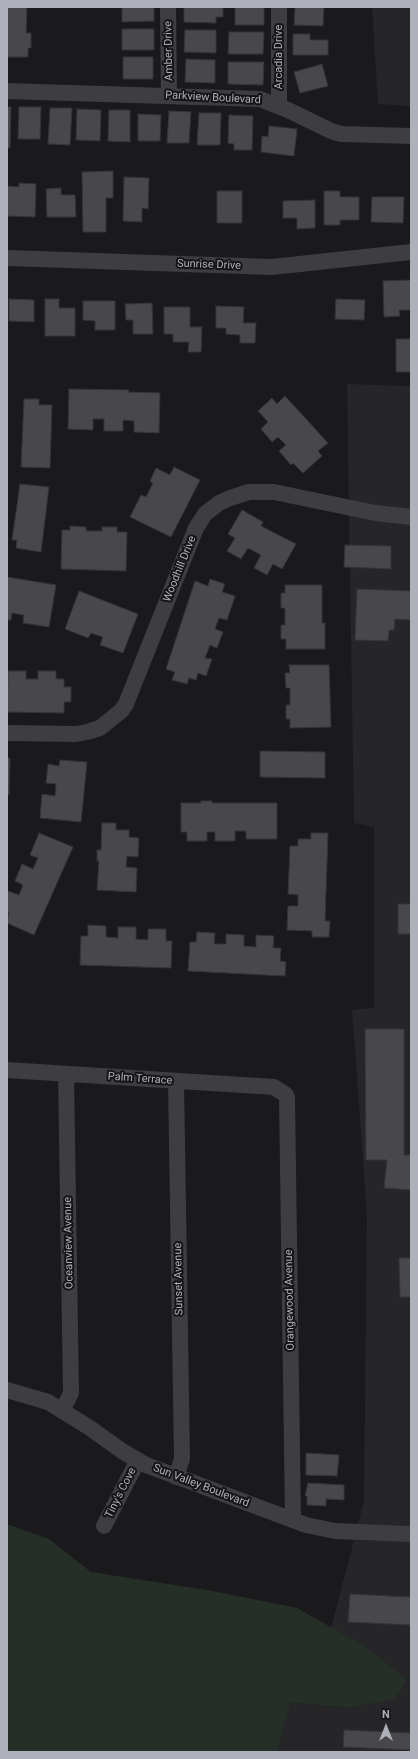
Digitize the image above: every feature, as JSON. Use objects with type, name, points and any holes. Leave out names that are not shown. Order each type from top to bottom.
[{"type":"street","name":"Amber Drive","points":[[168,7],[169,96]]},
{"type":"street","name":"Arcadia Drive","points":[[279,7],[279,106]]},
{"type":"street","name":"Parkview Boulevard","points":[[7,90],[260,99],[279,106],[331,131],[341,134],[411,136]]},
{"type":"street","name":"Sunrise Drive","points":[[7,258],[272,267],[411,252]]},
{"type":"street","name":"Woodhill Drive","points":[[7,733],[76,734],[87,732],[100,728],[121,711],[126,704],[196,528],[205,514],[219,503],[249,492],[274,492],[368,512],[411,517]]},
{"type":"street","name":"Palm Terrace","points":[[7,1070],[274,1087]]},
{"type":"street","name":"Oceanview Avenue","points":[[62,1411],[71,1394],[66,1074]]},
{"type":"street","name":"Sunset Avenue","points":[[176,1081],[182,1459],[176,1477]]},
{"type":"street","name":"Orangewood Avenue","points":[[274,1087],[283,1092],[287,1098],[293,1520]]},
{"type":"street","name":"Sun Valley Boulevard","points":[[7,1390],[48,1402],[138,1460],[176,1477],[293,1520],[335,1531],[411,1534]]},
{"type":"street","name":"Tiny's Cove","points":[[104,1526],[138,1460]]},
{"type":"shaded area","points":[[372,7],[411,7],[411,106],[378,104]]},
{"type":"shaded area","points":[[347,384],[411,386],[411,1526],[358,1524],[364,1501],[367,1215],[352,1010],[374,1008],[374,827],[354,823]]},
{"type":"shaded area","points":[[7,1524],[49,1539],[91,1572],[207,1590],[297,1608],[366,1647],[408,1680],[394,1700],[346,1708],[291,1702],[277,1752],[7,1752]]},
{"type":"shaded area","points":[[354,1540],[411,1541],[411,1752],[277,1752],[291,1702],[346,1708],[394,1700],[408,1680],[366,1647],[331,1628]]},
{"type":"building","points":[[7,7],[27,7],[26,33],[31,33],[31,48],[28,48],[28,57],[8,57],[7,62]]},
{"type":"building","points":[[122,7],[154,7],[154,21],[122,22]]},
{"type":"building","points":[[184,7],[223,7],[223,17],[216,17],[216,23],[184,22]]},
{"type":"building","points":[[235,7],[264,7],[264,25],[235,25]]},
{"type":"building","points":[[295,7],[324,7],[323,26],[294,25]]},
{"type":"building","points":[[122,29],[154,29],[154,50],[122,50]]},
{"type":"building","points":[[185,30],[216,30],[216,53],[184,52]]},
{"type":"building","points":[[229,32],[264,32],[263,54],[228,54]]},
{"type":"building","points":[[293,34],[310,34],[310,40],[328,40],[328,55],[293,55]]},
{"type":"building","points":[[123,57],[153,57],[153,79],[123,79]]},
{"type":"building","points":[[186,59],[215,60],[215,83],[185,82]]},
{"type":"building","points":[[228,62],[264,62],[263,85],[228,84]]},
{"type":"building","points":[[322,64],[328,86],[300,93],[294,72]]},
{"type":"building","points":[[7,107],[11,107],[10,148],[7,148]]},
{"type":"building","points":[[19,107],[41,107],[40,139],[18,139]]},
{"type":"building","points":[[50,108],[72,108],[70,145],[48,144]]},
{"type":"building","points":[[77,109],[101,110],[100,141],[76,140]]},
{"type":"building","points":[[109,110],[130,110],[130,142],[108,141]]},
{"type":"building","points":[[169,111],[191,112],[189,143],[167,143]]},
{"type":"building","points":[[199,113],[221,113],[220,145],[197,145]]},
{"type":"building","points":[[138,114],[161,115],[160,141],[138,141]]},
{"type":"building","points":[[229,115],[253,116],[252,150],[234,150],[234,144],[228,143]]},
{"type":"building","points":[[269,126],[297,129],[294,156],[261,152],[262,136],[268,137]]},
{"type":"building","points":[[113,171],[113,198],[106,198],[106,232],[83,232],[82,172]]},
{"type":"building","points":[[124,177],[149,178],[148,209],[142,208],[142,222],[123,221]]},
{"type":"building","points":[[19,183],[36,184],[35,217],[7,216],[7,186],[19,187]]},
{"type":"building","points":[[61,188],[61,195],[75,195],[76,217],[47,217],[46,189]]},
{"type":"building","points":[[217,191],[242,191],[242,223],[217,223]]},
{"type":"building","points":[[324,191],[340,191],[340,197],[359,197],[359,220],[340,220],[340,225],[324,225]]},
{"type":"building","points":[[372,197],[404,197],[403,223],[371,222]]},
{"type":"building","points":[[315,200],[315,228],[297,229],[297,218],[283,218],[283,201]]},
{"type":"building","points":[[411,280],[411,310],[399,310],[400,316],[384,317],[383,281]]},
{"type":"building","points":[[9,299],[34,300],[34,322],[9,321]]},
{"type":"building","points":[[45,299],[59,299],[59,308],[75,308],[75,336],[45,336]]},
{"type":"building","points":[[336,299],[365,300],[364,320],[335,319]]},
{"type":"building","points":[[83,301],[115,301],[115,330],[95,330],[95,321],[83,320]]},
{"type":"building","points":[[152,303],[153,334],[133,334],[133,320],[126,320],[125,304]]},
{"type":"building","points":[[216,306],[244,307],[243,323],[256,323],[255,343],[240,343],[240,335],[226,334],[226,328],[216,328]]},
{"type":"building","points":[[164,307],[190,307],[190,327],[202,327],[201,352],[188,352],[189,342],[173,342],[173,334],[164,334]]},
{"type":"building","points":[[396,339],[411,339],[411,372],[396,372]]},
{"type":"building","points":[[69,389],[129,390],[128,392],[160,393],[159,433],[134,432],[134,421],[123,420],[123,431],[104,431],[104,419],[93,419],[93,430],[68,429]]},
{"type":"building","points":[[285,396],[328,443],[318,451],[322,456],[303,473],[293,463],[291,465],[279,451],[286,445],[278,437],[272,442],[261,429],[268,422],[258,411],[272,398],[277,404]]},
{"type":"building","points":[[24,399],[39,399],[39,405],[52,405],[50,468],[21,467]]},
{"type":"building","points":[[174,467],[200,480],[171,537],[130,517],[141,495],[146,497],[153,483],[150,481],[156,468],[170,475]]},
{"type":"building","points":[[20,484],[49,487],[41,552],[16,548],[17,540],[12,540]]},
{"type":"building","points":[[242,510],[263,522],[261,526],[296,544],[282,569],[273,564],[267,575],[254,568],[261,555],[248,548],[241,559],[227,551],[235,538],[228,534]]},
{"type":"building","points":[[70,526],[86,527],[86,531],[102,531],[102,527],[117,527],[117,532],[127,532],[126,571],[61,569],[62,530],[70,530]]},
{"type":"building","points":[[345,545],[391,546],[391,569],[344,567]]},
{"type":"building","points":[[7,577],[56,585],[49,627],[23,623],[24,615],[12,613],[11,620],[7,620]]},
{"type":"building","points":[[210,579],[225,584],[222,592],[235,596],[227,620],[219,618],[215,629],[223,632],[217,648],[210,645],[205,658],[212,659],[206,676],[198,673],[196,680],[189,678],[187,684],[172,680],[175,672],[166,669],[195,581],[208,586]]},
{"type":"building","points":[[285,585],[322,585],[322,623],[325,623],[325,649],[286,649],[286,639],[281,639],[281,625],[285,625],[285,608],[281,608],[281,593],[285,593]]},
{"type":"building","points":[[357,589],[411,591],[411,620],[395,619],[394,630],[389,630],[388,641],[355,640]]},
{"type":"building","points":[[79,591],[138,614],[123,653],[100,645],[103,637],[91,633],[88,638],[65,629]]},
{"type":"building","points":[[289,665],[329,665],[331,727],[290,728],[290,719],[286,719],[286,705],[290,705],[290,688],[286,688],[285,673],[290,673]]},
{"type":"building","points":[[8,671],[26,671],[26,679],[38,679],[38,671],[56,671],[56,679],[64,679],[64,687],[71,687],[71,702],[64,702],[64,713],[7,712]]},
{"type":"building","points":[[260,751],[325,752],[325,778],[260,777]]},
{"type":"building","points":[[7,758],[10,758],[9,795],[7,795]]},
{"type":"building","points":[[60,760],[87,762],[81,822],[40,818],[42,794],[55,796],[56,784],[46,783],[48,764],[59,766]]},
{"type":"building","points":[[201,801],[212,801],[212,803],[277,803],[277,839],[246,839],[246,831],[235,831],[235,841],[215,841],[215,832],[207,832],[207,841],[187,841],[187,832],[181,832],[181,803],[201,803]]},
{"type":"building","points":[[102,823],[116,823],[116,830],[129,830],[129,837],[139,838],[138,857],[127,856],[126,867],[137,868],[136,892],[97,890],[99,861],[97,861],[97,850],[101,850]]},
{"type":"building","points":[[39,833],[73,847],[34,935],[7,923],[9,912],[7,911],[7,893],[8,891],[19,895],[23,885],[15,881],[22,864],[33,869],[38,858],[30,855]]},
{"type":"building","points":[[311,833],[328,833],[325,921],[330,921],[329,937],[312,937],[312,931],[287,930],[288,906],[298,906],[298,895],[288,894],[290,846],[298,846],[298,839],[311,839]]},
{"type":"building","points":[[398,904],[411,904],[411,934],[398,934]]},
{"type":"building","points":[[88,925],[106,926],[106,937],[118,938],[118,927],[136,927],[136,939],[148,940],[148,929],[166,929],[166,941],[172,941],[171,968],[80,965],[81,936],[88,936]]},
{"type":"building","points":[[197,932],[215,933],[214,944],[226,944],[226,934],[244,935],[244,946],[256,947],[256,935],[274,936],[273,948],[281,948],[280,961],[286,962],[285,976],[188,971],[190,942],[196,942]]},
{"type":"building","points":[[365,1029],[404,1029],[404,1155],[411,1155],[411,1190],[384,1188],[387,1160],[366,1160]]},
{"type":"building","points":[[399,1258],[411,1258],[411,1297],[400,1297]]},
{"type":"building","points":[[307,1453],[339,1455],[337,1476],[306,1475]]},
{"type":"building","points":[[308,1483],[344,1485],[344,1500],[326,1499],[326,1506],[307,1505],[307,1496],[305,1496]]},
{"type":"building","points":[[350,1594],[411,1597],[411,1625],[348,1622]]},
{"type":"building","points":[[344,1730],[411,1733],[411,1750],[343,1747]]}]
